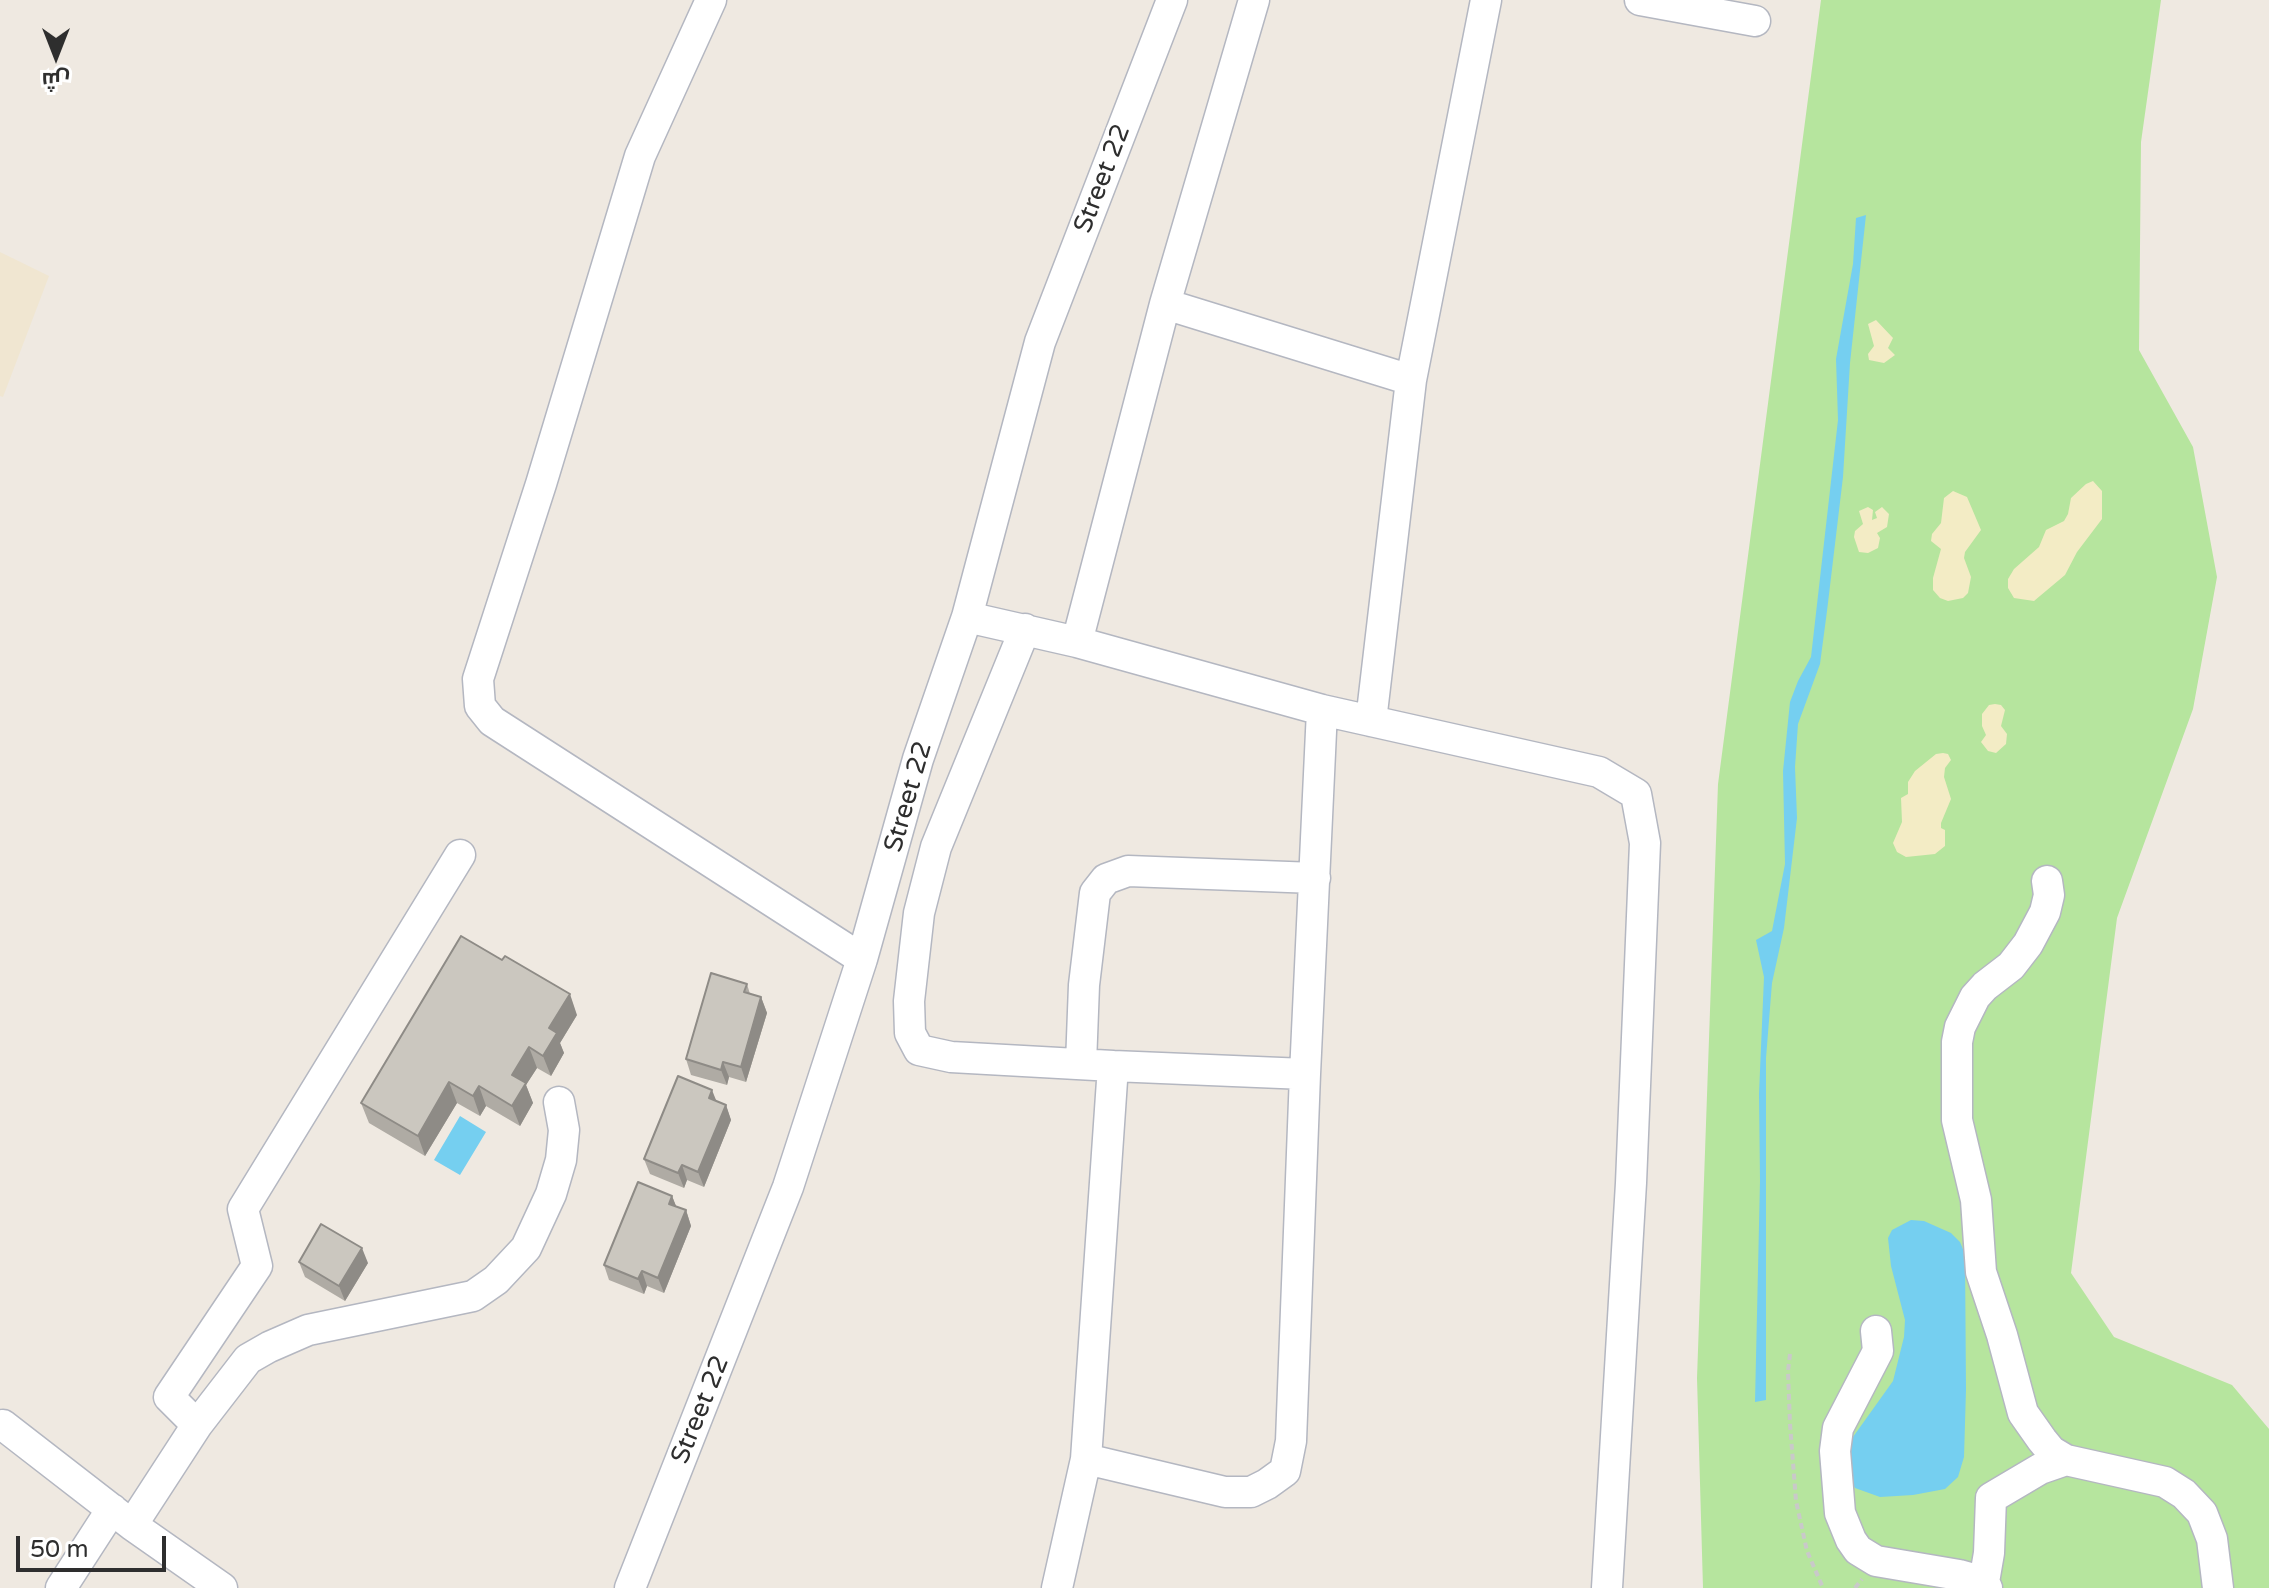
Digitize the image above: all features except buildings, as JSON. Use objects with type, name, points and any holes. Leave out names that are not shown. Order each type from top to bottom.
[{"type":"street","points":[[711,0],[640,156],[541,484],[478,679],[480,706],[492,721],[862,959]]},
{"type":"street","name":"Street 22","points":[[630,1588],[788,1187],[862,959],[918,759],[967,617],[1040,342],[1172,0]]},
{"type":"street","points":[[1077,642],[1165,304],[1254,0]]},
{"type":"street","points":[[1371,721],[1411,380],[1486,0]]},
{"type":"street","points":[[1640,0],[1755,21]]},
{"type":"street","points":[[1165,304],[1411,380]]},
{"type":"street","points":[[967,617],[1077,642],[1322,710],[1599,772],[1636,794],[1645,843],[1631,1183],[1607,1588]]},
{"type":"street","points":[[1025,629],[936,847],[919,913],[909,1001],[910,1033],[919,1050],[951,1057],[1305,1074]]},
{"type":"street","points":[[1086,1459],[1225,1492],[1251,1492],[1285,1471],[1291,1441],[1322,710]]},
{"type":"street","points":[[197,1425],[169,1397],[257,1266],[243,1209],[460,855]]},
{"type":"street","points":[[1081,1064],[1084,985],[1095,893],[1106,879],[1128,871],[1315,878]]},
{"type":"street","points":[[2047,881],[2049,895],[2045,912],[2028,944],[2011,966],[1975,997],[1960,1027],[1957,1120],[1976,1200],[1981,1272],[2002,1335],[2019,1403],[2042,1440],[2051,1451],[2066,1460],[2165,1482],[2184,1494],[2202,1513],[2212,1539],[2218,1588]]},
{"type":"street","points":[[1057,1588],[1086,1459],[1113,1066]]},
{"type":"street","points":[[61,1588],[248,1359],[308,1330],[473,1296],[496,1280],[526,1248],[551,1194],[561,1160],[564,1130],[559,1102]]},
{"type":"street","points":[[1876,1331],[1878,1351],[1838,1428],[1835,1476],[1840,1513],[1858,1550],[1876,1561],[1959,1575],[1986,1585],[1991,1498],[2040,1469],[2066,1460]]},
{"type":"street","points":[[3,1425],[122,1517],[222,1588]]},
{"type":"path","points":[[1790,1354],[1790,1424],[1796,1501],[1807,1551],[1823,1588]]},
{"type":"shaded area","points":[[0,252],[49,276],[3,397],[0,396]]},
{"type":"green space","points":[[1821,0],[2161,0],[2141,142],[2139,350],[2193,447],[2217,577],[2193,709],[2117,918],[2071,1273],[2114,1337],[2232,1385],[2269,1429],[2269,1588],[1703,1588],[1697,1378],[1718,784]]},
{"type":"sand","points":[[1876,320],[1893,338],[1888,348],[1895,355],[1884,363],[1869,360],[1868,354],[1874,346],[1868,324]]},
{"type":"sand","points":[[2093,481],[2102,491],[2102,519],[2077,552],[2065,575],[2034,601],[2014,598],[2008,588],[2008,579],[2014,569],[2039,547],[2046,530],[2064,521],[2071,498]]},
{"type":"sand","points":[[1953,491],[1967,497],[1981,530],[1965,552],[1971,577],[1968,593],[1963,598],[1948,601],[1933,590],[1941,549],[1931,541],[1932,534],[1941,523],[1944,498]]},
{"type":"sand","points":[[1868,507],[1873,510],[1872,520],[1877,518],[1875,512],[1882,507],[1889,514],[1887,527],[1877,533],[1880,538],[1878,548],[1868,553],[1859,552],[1854,537],[1855,531],[1863,524],[1859,511]]},
{"type":"sand","points":[[1995,704],[2005,710],[2001,726],[2007,734],[2006,744],[1996,753],[1988,751],[1981,742],[1986,735],[1982,714],[1989,705]]},
{"type":"sand","points":[[1936,754],[1948,754],[1951,760],[1945,768],[1944,777],[1951,799],[1941,823],[1941,828],[1945,830],[1945,846],[1935,854],[1906,857],[1897,852],[1893,843],[1902,822],[1901,798],[1908,794],[1908,782],[1915,771]]},
{"type":"water","points":[[1866,215],[1850,363],[1843,477],[1827,611],[1820,664],[1798,724],[1795,767],[1797,818],[1784,928],[1772,983],[1766,1058],[1766,1400],[1755,1402],[1759,1094],[1764,977],[1756,940],[1772,931],[1785,864],[1783,771],[1790,702],[1811,657],[1838,420],[1836,359],[1853,264],[1856,218]]},
{"type":"water","points":[[460,1116],[486,1132],[460,1175],[434,1160]]},
{"type":"water","points":[[1911,1220],[1924,1221],[1951,1233],[1960,1242],[1965,1254],[1964,1457],[1958,1477],[1945,1489],[1880,1497],[1855,1488],[1849,1478],[1843,1451],[1893,1381],[1905,1320],[1891,1266],[1888,1238],[1892,1230]]}]
